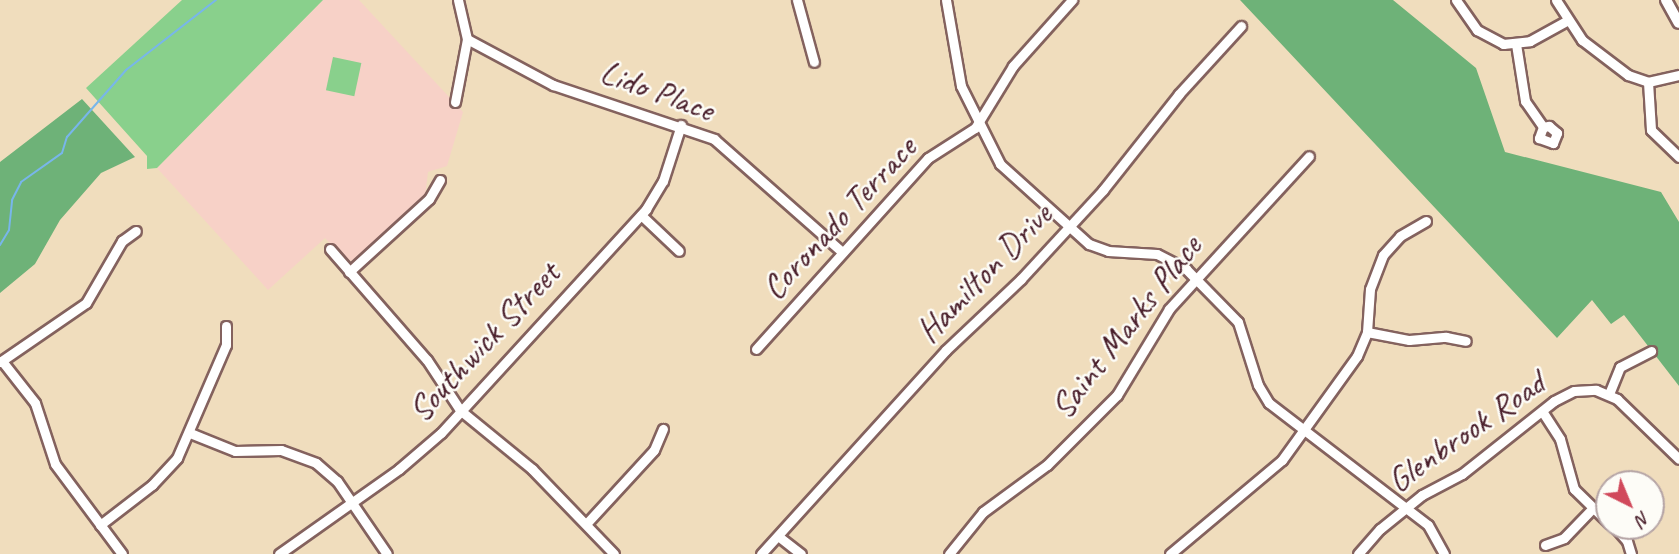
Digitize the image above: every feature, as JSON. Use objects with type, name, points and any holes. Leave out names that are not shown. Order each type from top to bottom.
[{"type":"main road","points":[[1666,0],[1679,23]]},
{"type":"street","points":[[455,102],[467,38],[458,0]]},
{"type":"street","points":[[797,0],[814,62]]},
{"type":"street","points":[[946,0],[955,67],[977,125],[1000,164],[1068,228],[1102,250],[1166,256],[1197,278],[1238,322],[1263,395],[1304,431],[1434,531],[1444,554]]},
{"type":"street","name":"Coronado Terrace","points":[[756,349],[928,158],[977,125],[1013,66],[1072,0]]},
{"type":"street","points":[[1456,0],[1483,35],[1516,44],[1568,20]]},
{"type":"street","points":[[1556,0],[1568,20],[1594,52],[1628,75],[1648,82],[1679,75]]},
{"type":"street","name":"Hamilton Drive","points":[[761,554],[946,350],[1068,228],[1241,26]]},
{"type":"street","name":"Lido Place","points":[[467,38],[553,86],[681,125],[726,148],[842,252]]},
{"type":"street","points":[[1516,44],[1525,101],[1543,127]]},
{"type":"street","points":[[1648,82],[1651,130],[1679,157]]},
{"type":"street","name":"Southwick Street","points":[[279,554],[418,455],[641,215],[663,181],[681,125]]},
{"type":"street","name":"Saint Marks Place","points":[[949,554],[983,512],[1047,465],[1117,394],[1169,309],[1309,156]]},
{"type":"street","points":[[349,272],[429,199],[440,180]]},
{"type":"street","points":[[641,215],[679,251]]},
{"type":"street","points":[[1170,554],[1272,471],[1304,431],[1354,362],[1367,332],[1370,289],[1380,261],[1400,236],[1426,221]]},
{"type":"street","points":[[121,554],[55,464],[34,404],[1,362],[86,303],[122,241],[136,231]]},
{"type":"street","points":[[330,249],[427,360],[460,410],[532,469],[614,554]]},
{"type":"street","points":[[100,524],[166,472],[190,433],[226,345],[226,326]]},
{"type":"street","points":[[1367,332],[1409,340],[1446,337],[1466,341]]},
{"type":"street","points":[[1651,351],[1620,368],[1609,394],[1679,459]]},
{"type":"street","name":"Glenbrook Road","points":[[1358,554],[1404,509],[1462,474],[1542,411],[1574,391],[1609,394]]},
{"type":"street","points":[[1542,411],[1560,439],[1567,476],[1595,511]]},
{"type":"street","points":[[586,524],[654,450],[663,429]]},
{"type":"street","points":[[190,433],[235,451],[281,450],[300,455],[330,474],[387,554]]},
{"type":"street","points":[[1545,545],[1564,538],[1592,509]]},
{"type":"street","points":[[778,536],[801,554]]},
{"type":"shaded area","points":[[323,0],[359,0],[463,112],[447,166],[428,172],[425,197],[354,261],[346,260],[325,238],[268,290],[157,168]]},
{"type":"green space","points":[[182,0],[323,0],[157,168],[147,169],[147,156],[86,88]]},
{"type":"green space","points":[[1240,0],[1393,0],[1476,68],[1505,152],[1661,192],[1679,222],[1679,386],[1624,315],[1611,324],[1592,300],[1557,338]]},
{"type":"green space","points":[[333,57],[361,63],[354,96],[326,90]]},
{"type":"green space","points":[[82,99],[135,157],[101,173],[60,220],[35,264],[0,293],[0,162]]},
{"type":"waterway","points":[[0,245],[9,230],[12,200],[21,182],[62,153],[67,137],[126,70],[216,0]]}]
